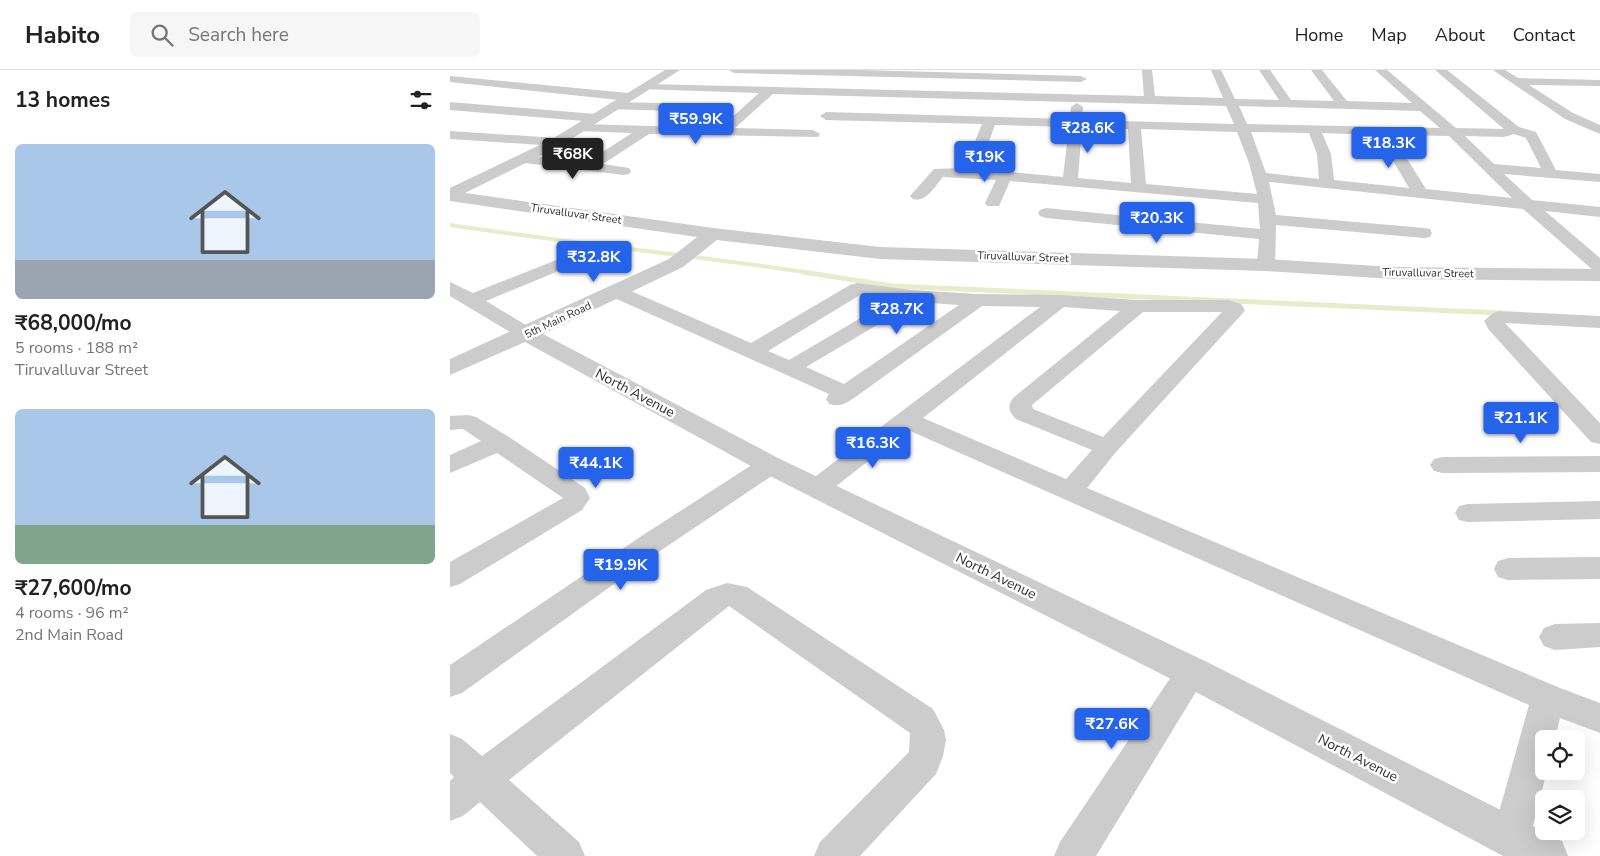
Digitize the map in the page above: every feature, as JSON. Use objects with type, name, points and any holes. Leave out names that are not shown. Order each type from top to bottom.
[{"type":"street","points":[[450,195],[557,142],[628,96],[674,70]]},
{"type":"street","points":[[734,70],[1082,74],[1077,99],[1070,181]]},
{"type":"street","points":[[1146,70],[1150,101]]},
{"type":"street","points":[[1216,70],[1242,128],[1265,199],[1268,219],[1266,265]]},
{"type":"street","points":[[1264,70],[1288,104]]},
{"type":"street","points":[[1316,70],[1344,106]]},
{"type":"street","points":[[1380,70],[1453,132],[1527,204],[1600,267]]},
{"type":"street","points":[[1440,70],[1514,130],[1531,135],[1551,174]]},
{"type":"street","points":[[1498,70],[1569,116],[1600,130]]},
{"type":"street","points":[[803,146],[864,71]]},
{"type":"street","points":[[450,79],[628,96]]},
{"type":"street","points":[[1514,81],[1600,83]]},
{"type":"street","points":[[646,87],[1425,108]]},
{"type":"street","points":[[723,132],[770,90]]},
{"type":"street","points":[[1539,97],[1565,97]]},
{"type":"street","points":[[450,106],[596,118]]},
{"type":"street","points":[[614,106],[704,108]]},
{"type":"street","points":[[826,116],[1383,131],[1504,133],[1514,130]]},
{"type":"street","points":[[970,173],[990,120]]},
{"type":"street","points":[[1134,124],[1139,189]]},
{"type":"street","points":[[581,128],[813,134]]},
{"type":"street","points":[[1314,129],[1324,154],[1327,184]]},
{"type":"street","points":[[588,167],[646,130]]},
{"type":"street","points":[[1383,131],[1420,193]]},
{"type":"street","points":[[450,135],[557,142]]},
{"type":"street","points":[[525,159],[624,172]]},
{"type":"street","points":[[1489,168],[1600,178]]},
{"type":"street","points":[[918,196],[939,172],[1070,181],[1139,189],[1265,199]]},
{"type":"street","points":[[993,203],[1005,176]]},
{"type":"street","points":[[1259,177],[1600,212]]},
{"type":"street","name":"Tiruvalluvar Street","points":[[450,195],[713,234],[880,253],[1266,265],[1393,273],[1600,275]]},
{"type":"street","points":[[1046,213],[1267,235]]},
{"type":"street","points":[[1268,219],[1424,233]]},
{"type":"street","name":"5th Main Road","points":[[450,368],[617,292],[676,262],[713,234]]},
{"type":"street","points":[[471,301],[579,256]]},
{"type":"street","name":"North Avenue","points":[[450,288],[526,334],[770,465],[1192,672],[1547,856]]},
{"type":"street","points":[[752,352],[857,289],[912,296],[977,300],[1060,301],[1138,306],[1228,306],[1235,310],[1107,447],[1070,492]]},
{"type":"street","points":[[617,292],[790,368],[842,396],[952,320],[977,300]]},
{"type":"street","points":[[790,368],[912,296]]},
{"type":"street","points":[[817,488],[904,419],[1060,301]]},
{"type":"street","points":[[1107,447],[1024,414],[1021,411],[1021,403],[1138,306]]},
{"type":"street","points":[[1600,322],[1514,317],[1500,317],[1494,321],[1496,326],[1600,437]]},
{"type":"street","points":[[904,419],[1548,698],[1600,718]]},
{"type":"street","points":[[450,423],[468,422],[576,494],[577,498],[573,504],[450,576]]},
{"type":"street","points":[[450,465],[500,442]]},
{"type":"street","points":[[1443,465],[1600,464]]},
{"type":"street","points":[[450,682],[650,544],[770,465]]},
{"type":"street","points":[[1468,513],[1600,510]]},
{"type":"street","points":[[1508,569],[1600,568]]},
{"type":"street","points":[[450,803],[717,598],[727,594],[736,595],[921,720],[928,728],[929,744],[923,762],[834,856]]},
{"type":"street","points":[[1555,637],[1600,635]]},
{"type":"street","points":[[1074,856],[1192,672]]},
{"type":"street","points":[[1511,837],[1548,698]]},
{"type":"street","points":[[450,750],[565,856]]},
{"type":"waterway","points":[[450,225],[811,273]]},
{"type":"waterway","points":[[803,272],[892,286],[1501,313]]}]
